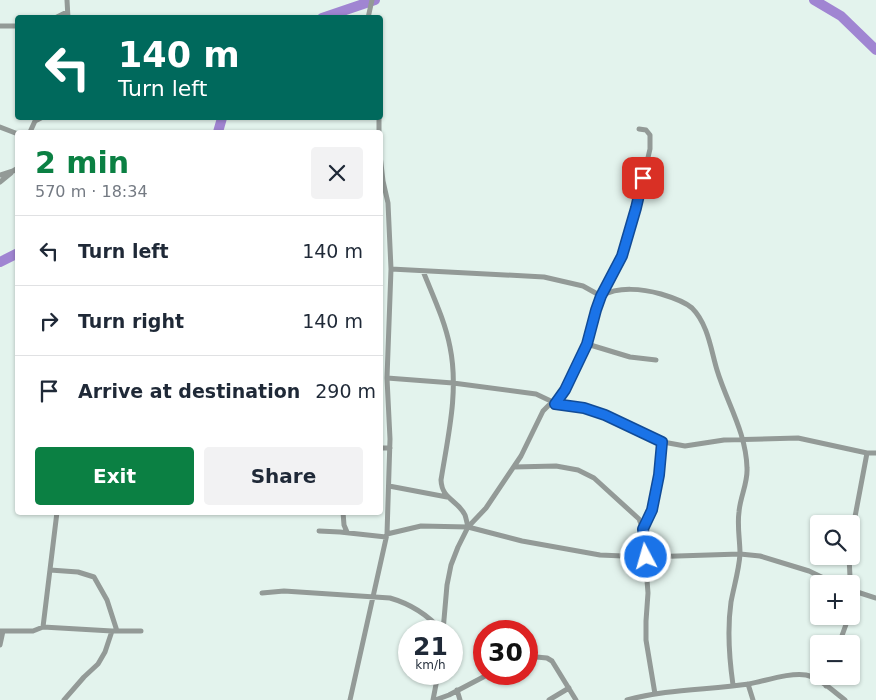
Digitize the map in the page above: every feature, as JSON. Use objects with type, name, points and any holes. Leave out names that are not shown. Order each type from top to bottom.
[{"type":"street","points":[[66,0],[68,15]]},
{"type":"street","points":[[369,15],[372,0]]},
{"type":"street","points":[[0,26],[15,26]]},
{"type":"street","points":[[0,127],[15,133]]},
{"type":"street","points":[[555,404],[565,390],[587,344],[601,296],[622,256],[648,157],[650,135],[646,130],[639,129]]},
{"type":"street","points":[[0,175],[15,169]]},
{"type":"street","points":[[0,182],[15,169]]},
{"type":"street","points":[[350,700],[386,535],[390,448],[387,380],[391,270],[388,203],[383,181]]},
{"type":"street","points":[[391,270],[544,277],[583,286],[601,296]]},
{"type":"street","points":[[424,271],[446,332],[453,368],[453,404],[441,480],[442,489],[465,516],[468,527]]},
{"type":"street","points":[[601,296],[606,292],[628,289],[658,294],[691,307],[700,318],[718,373],[738,421],[747,468],[745,487],[738,514],[740,554],[728,628],[728,656],[733,685]]},
{"type":"street","points":[[587,344],[630,357],[656,360]]},
{"type":"street","points":[[383,381],[453,383],[536,394],[555,404]]},
{"type":"street","points":[[443,620],[451,565],[468,527],[486,508],[514,467],[543,411],[549,405],[555,404],[584,408],[605,415],[662,442],[685,446],[724,440],[798,438],[867,453],[876,453]]},
{"type":"street","points":[[643,529],[652,510],[659,475],[662,442]]},
{"type":"street","points":[[383,448],[390,448]]},
{"type":"street","points":[[855,515],[867,453]]},
{"type":"street","points":[[514,467],[556,466],[578,470],[594,478],[639,519],[643,529],[646,557],[648,593],[646,640],[655,694]]},
{"type":"street","points":[[389,486],[448,497]]},
{"type":"street","points":[[43,627],[57,515]]},
{"type":"street","points":[[343,515],[347,532]]},
{"type":"street","points":[[319,531],[386,535],[421,526],[468,527],[522,541],[600,555],[646,557],[740,554],[760,556],[817,575]]},
{"type":"street","points":[[50,570],[78,572],[94,577],[107,600],[115,631],[98,664],[64,700]]},
{"type":"street","points":[[262,593],[284,591],[374,596],[404,602],[432,620]]},
{"type":"street","points":[[860,593],[876,598]]},
{"type":"street","points":[[0,646],[2,631],[33,631],[43,627],[140,631]]},
{"type":"street","points":[[538,657],[547,658],[552,661],[576,700]]},
{"type":"street","points":[[627,700],[655,694],[748,684],[798,674],[807,675],[845,700]]},
{"type":"street","points":[[434,700],[473,682]]},
{"type":"street","points":[[748,684],[753,700]]},
{"type":"street","points":[[434,700],[436,685]]},
{"type":"street","points":[[549,700],[569,688]]},
{"type":"street","points":[[457,690],[460,700]]},
{"type":"waterway","points":[[331,15],[375,0]]},
{"type":"waterway","points":[[814,0],[841,16],[876,50]]},
{"type":"waterway","points":[[219,130],[221,120]]},
{"type":"waterway","points":[[0,262],[15,254]]},
{"type":"route","points":[[643,178],[622,256],[601,296],[587,344],[565,390],[555,404],[584,408],[605,415],[662,442],[659,475],[652,510],[643,529],[646,557]]}]
